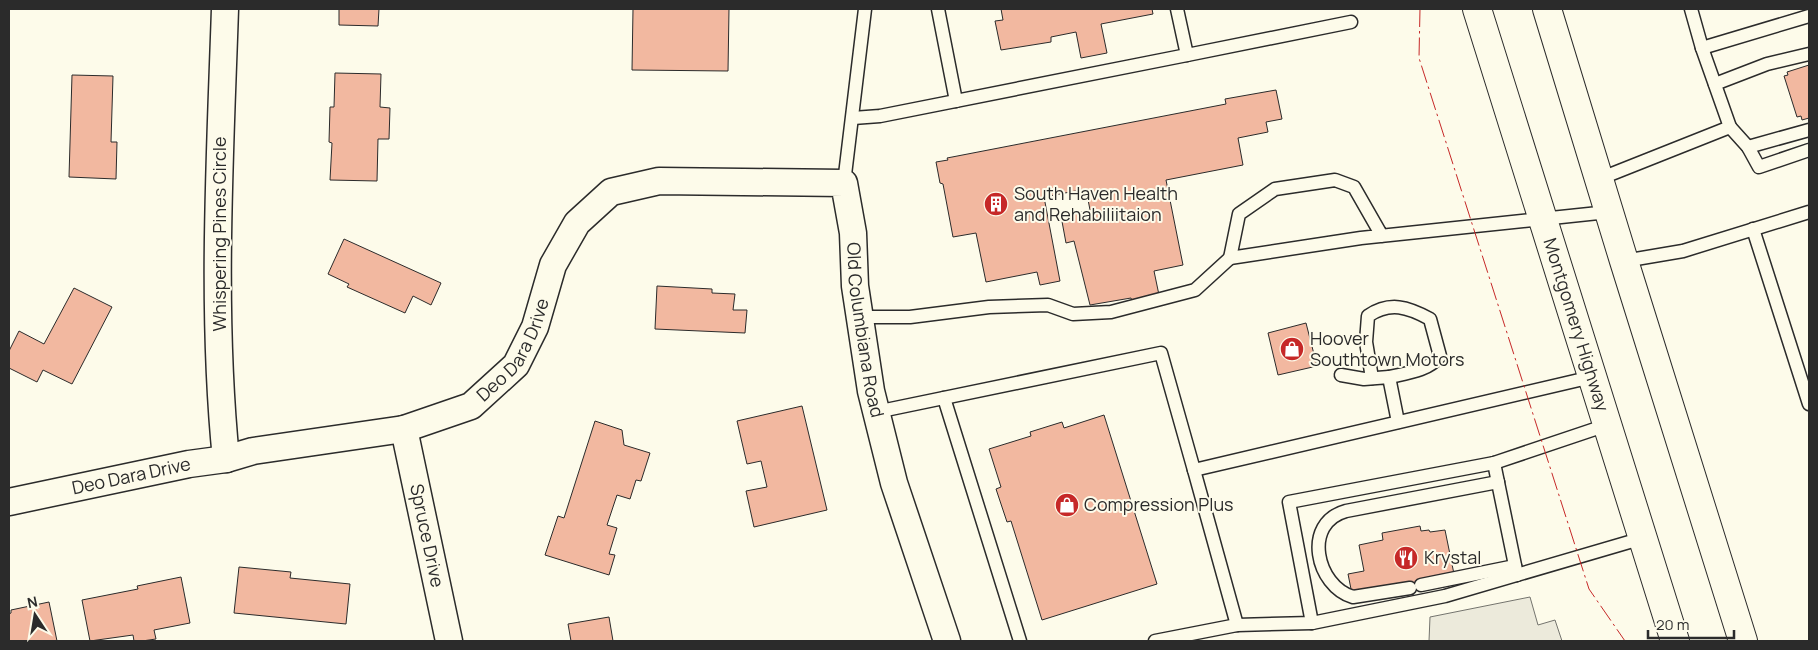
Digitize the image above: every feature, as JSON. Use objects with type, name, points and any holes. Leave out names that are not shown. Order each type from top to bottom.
[{"type":"main road","name":"Montgomery Highway","points":[[1477,9],[1643,538],[1673,640]]},
{"type":"main road","points":[[1547,9],[1608,212],[1743,641]]},
{"type":"street","name":"Whispering Pines Circle","points":[[225,9],[218,202],[220,398],[226,459]]},
{"type":"street","name":"Deo Dara Drive","points":[[9,502],[170,468],[226,459],[253,451],[404,429],[471,406],[516,365],[534,326],[553,265],[576,223],[611,192],[660,181],[844,183]]},
{"type":"street","name":"Old Columbiana Road","points":[[844,183],[853,233],[854,286],[876,412],[894,483],[947,641]]},
{"type":"street","name":"Spruce Drive","points":[[404,429],[449,641]]},
{"type":"lane","name":"Old Columbiana Road","points":[[844,183],[865,9]]},
{"type":"lane","points":[[938,9],[956,101]]},
{"type":"lane","points":[[1177,9],[1186,55]]},
{"type":"lane","points":[[1691,9],[1702,48],[1730,127],[1748,146],[1759,166],[1809,150]]},
{"type":"lane","points":[[1702,48],[1809,16]]},
{"type":"lane","points":[[853,118],[880,116],[1351,22]]},
{"type":"lane","points":[[1715,84],[1767,64],[1809,54]]},
{"type":"lane","points":[[1599,179],[1730,127]]},
{"type":"lane","points":[[1748,146],[1809,130]]},
{"type":"lane","points":[[1230,258],[1239,214],[1275,188],[1335,180],[1354,187],[1382,236]]},
{"type":"lane","points":[[860,317],[910,317],[989,307],[1048,304],[1073,314],[1111,312],[1195,290],[1230,258],[1382,236],[1542,217],[1608,212]]},
{"type":"lane","points":[[1624,262],[1683,251],[1809,212]]},
{"type":"lane","points":[[1753,229],[1809,404]]},
{"type":"lane","points":[[1341,376],[1372,378],[1389,377],[1421,369],[1434,363],[1440,356],[1430,319],[1403,306],[1379,309],[1368,316],[1366,342],[1372,378]]},
{"type":"lane","points":[[876,412],[1161,353],[1238,625]]},
{"type":"lane","points":[[1389,377],[1398,422]]},
{"type":"lane","points":[[1194,470],[1592,377]]},
{"type":"lane","points":[[944,398],[1020,641]]},
{"type":"lane","points":[[1312,622],[1289,502],[1494,463],[1607,426]]},
{"type":"lane","points":[[1494,463],[1516,570]]},
{"type":"lane","points":[[1498,482],[1337,513],[1323,527],[1318,539],[1322,565],[1334,586],[1346,595],[1353,597],[1516,570],[1643,538]]},
{"type":"lane","points":[[1155,641],[1238,625],[1312,622],[1444,596],[1516,570]]},
{"type":"shaded area","points":[[1530,597],[1538,625],[1555,620],[1562,641],[1429,641],[1430,617]]},
{"type":"building","points":[[339,9],[379,9],[378,26],[339,25]]},
{"type":"building","points":[[633,9],[729,9],[728,71],[632,70]]},
{"type":"building","points":[[1001,9],[1152,9],[1153,14],[1101,24],[1107,53],[1081,58],[1076,32],[1051,37],[1051,42],[1001,50],[995,21],[1003,20]]},
{"type":"building","points":[[1809,65],[1809,118],[1802,120],[1801,116],[1797,117],[1784,76],[1788,75],[1787,72]]},
{"type":"building","points":[[335,73],[381,74],[380,107],[390,108],[389,139],[378,139],[377,181],[330,180],[332,143],[329,142],[330,107],[334,107]]},
{"type":"building","points":[[72,75],[113,76],[111,142],[117,142],[116,179],[69,177]]},
{"type":"building","name":"South Haven Health and Rehabiliitaion","points":[[1276,90],[1282,119],[1266,122],[1268,132],[1238,138],[1243,165],[1166,180],[1183,265],[1154,271],[1159,295],[1132,301],[1131,298],[1090,305],[1074,241],[1066,243],[1061,216],[1090,210],[1086,189],[1044,197],[1060,281],[1040,285],[1037,272],[986,282],[976,233],[953,237],[943,184],[940,183],[936,162],[948,160],[947,158],[1226,104],[1225,99]]},
{"type":"building","points":[[344,239],[441,283],[431,305],[413,296],[405,313],[347,287],[349,284],[328,274]]},
{"type":"building","points":[[657,286],[712,289],[712,293],[735,294],[733,310],[747,310],[745,333],[655,329]]},
{"type":"building","points":[[74,288],[112,307],[72,384],[43,370],[37,382],[9,368],[9,351],[19,331],[44,344]]},
{"type":"building","name":"Hoover Southtown Motors","points":[[1306,323],[1317,366],[1278,375],[1268,333]]},
{"type":"building","points":[[802,406],[827,510],[754,527],[746,491],[767,487],[761,461],[747,464],[737,421]]},
{"type":"building","name":"Compression Plus","points":[[1104,415],[1157,584],[1042,620],[1011,521],[1007,522],[996,489],[1001,487],[989,449],[1031,436],[1030,432],[1062,422],[1064,428]]},
{"type":"building","points":[[595,421],[622,430],[624,445],[650,453],[641,481],[636,480],[630,499],[617,495],[607,525],[617,528],[609,554],[615,555],[609,575],[545,555],[558,516],[564,518]]},
{"type":"building","name":"Krystal","points":[[1420,526],[1421,531],[1445,530],[1454,574],[1421,589],[1352,594],[1348,574],[1364,571],[1359,545],[1383,540],[1382,533]]},
{"type":"building","points":[[239,567],[291,572],[290,578],[350,584],[346,624],[234,613]]},
{"type":"building","points":[[181,577],[190,623],[154,630],[156,639],[134,641],[133,635],[90,641],[82,600],[138,589],[137,586]]},
{"type":"building","points":[[49,602],[57,641],[9,641],[9,614],[11,610]]},
{"type":"building","points":[[609,617],[613,641],[571,641],[568,624]]},
{"type":"power","points":[[1420,9],[1419,58],[1589,589],[1625,641]]},
{"type":"place","name":"South Haven Health and Rehabiliitaion","points":[[996,204]]},
{"type":"place","name":"Hoover Southtown Motors","points":[[1292,349]]},
{"type":"place","name":"Compression Plus","points":[[1067,505]]},
{"type":"place","name":"Krystal","points":[[1406,558]]}]
